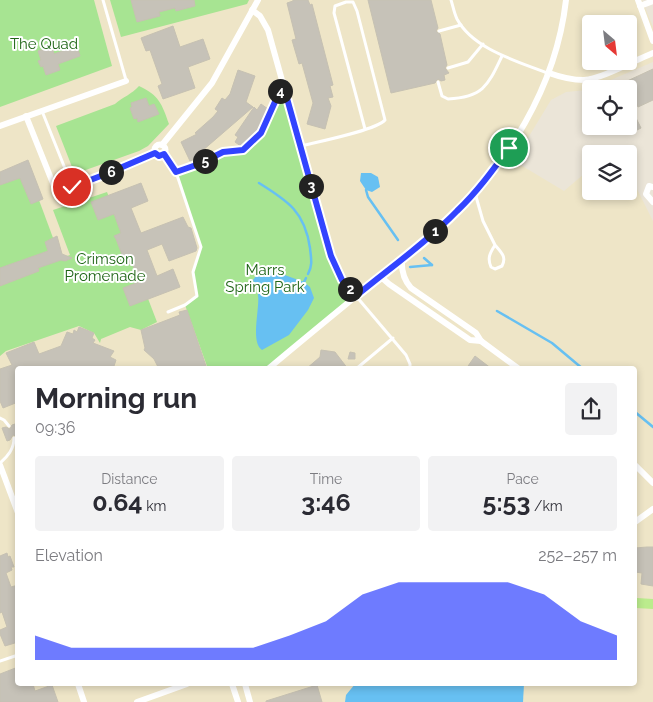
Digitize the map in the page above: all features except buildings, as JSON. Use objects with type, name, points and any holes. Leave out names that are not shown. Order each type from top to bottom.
[{"type":"street","points":[[155,153],[156,146],[162,145],[212,83],[258,0]]},
{"type":"street","points":[[272,366],[442,226],[475,192],[519,133],[535,105],[556,53],[566,0]]},
{"type":"street","points":[[653,1],[639,3],[653,41]]},
{"type":"street","points":[[252,10],[260,16],[268,30],[331,256],[342,280],[356,296]]},
{"type":"street","points":[[549,73],[574,80],[586,80],[653,53]]},
{"type":"street","points":[[0,126],[126,81]]},
{"type":"street","points":[[26,116],[54,186],[57,189],[63,190],[72,187],[155,153]]},
{"type":"street","points":[[155,153],[159,156],[164,154],[165,148],[162,145]]},
{"type":"street","points":[[653,187],[649,186],[646,194],[653,202]]},
{"type":"street","points":[[402,258],[404,277],[411,288],[476,333],[481,341],[515,366]]},
{"type":"street","points":[[380,276],[470,340],[481,341]]},
{"type":"street","points":[[0,464],[15,504]]},
{"type":"street","points":[[637,467],[653,483]]},
{"type":"street","points":[[637,521],[653,509]]},
{"type":"street","points":[[79,686],[84,702]]},
{"type":"street","points":[[137,702],[151,700],[183,686]]},
{"type":"street","points":[[233,686],[238,702]]},
{"type":"street","points":[[245,686],[250,702]]},
{"type":"lane","points":[[103,0],[126,81]]},
{"type":"lane","points":[[451,0],[461,25],[483,44],[502,56],[549,73]]},
{"type":"lane","points":[[300,146],[365,129],[381,124],[385,120],[357,11],[353,2],[346,2],[335,6],[334,13],[365,129]]},
{"type":"lane","points":[[439,31],[461,25]]},
{"type":"lane","points":[[448,68],[468,62],[483,44]]},
{"type":"lane","points":[[438,82],[442,96],[448,99],[480,91],[488,84],[502,56]]},
{"type":"lane","points":[[176,172],[199,164],[223,152],[243,150],[261,133],[283,84]]},
{"type":"lane","points":[[42,110],[72,187]]},
{"type":"lane","points":[[164,154],[176,172],[201,247],[193,272],[197,296],[185,306],[168,312]]},
{"type":"lane","points":[[475,192],[483,221],[495,245],[503,255],[504,261],[502,266],[495,269],[491,267],[489,261],[489,255],[495,245]]},
{"type":"lane","points":[[356,296],[393,338],[406,355],[410,366]]},
{"type":"lane","points":[[360,366],[393,338]]},
{"type":"lane","points":[[0,418],[9,426]]},
{"type":"lane","points":[[0,464],[14,446],[14,438]]},
{"type":"lane","points":[[0,662],[15,656]]},
{"type":"shaded area","points":[[0,0],[642,0],[653,27],[653,62],[638,68],[638,15],[582,15],[582,70],[634,70],[611,80],[582,80],[582,90],[566,92],[551,100],[514,161],[564,191],[582,176],[582,200],[637,200],[637,189],[653,221],[653,702],[0,702]]},
{"type":"green space","name":"The Quad","points":[[0,0],[94,0],[112,66],[0,107]]},
{"type":"green space","points":[[110,0],[249,0],[247,4],[121,37]]},
{"type":"green space","name":"Marrs Spring Park","points":[[283,84],[334,264],[356,296],[272,366],[207,366],[185,305],[197,296],[193,272],[201,247],[176,172],[223,152],[243,150],[261,133]]},
{"type":"green space","points":[[139,86],[146,89],[159,101],[169,124],[148,146],[139,151],[80,172],[74,172],[56,126],[115,104]]},
{"type":"green space","points":[[26,165],[59,254],[0,276],[0,175]]},
{"type":"green space","name":"Crimson Promenade","points":[[107,192],[157,322],[141,330],[130,327],[101,339],[100,343],[94,333],[79,326],[6,351],[0,356],[0,279],[70,255],[53,210]]},
{"type":"green space","points":[[637,598],[653,599],[653,609],[637,608]]},
{"type":"water","points":[[361,173],[371,173],[378,177],[380,187],[372,192],[366,190],[360,181]]},
{"type":"water","points":[[268,269],[304,282],[310,287],[314,298],[308,310],[289,335],[262,350],[258,346],[256,333],[258,295],[253,280],[259,272]]},
{"type":"water","points":[[353,686],[524,686],[523,702],[345,702],[346,695]]},
{"type":"waterway","points":[[259,183],[287,202],[304,225],[308,236],[311,258],[308,274]]},
{"type":"waterway","points":[[366,190],[368,197],[398,240]]},
{"type":"waterway","points":[[424,258],[432,265]]},
{"type":"waterway","points":[[410,267],[432,265]]},
{"type":"waterway","points":[[304,282],[306,278]]},
{"type":"waterway","points":[[497,311],[552,343],[579,366]]},
{"type":"waterway","points":[[637,414],[653,427]]},
{"type":"route","points":[[72,187],[155,153],[159,156],[164,154],[176,172],[199,164],[223,152],[243,150],[261,133],[283,84],[331,256],[342,280],[356,296],[442,226],[486,180],[509,148]]}]
